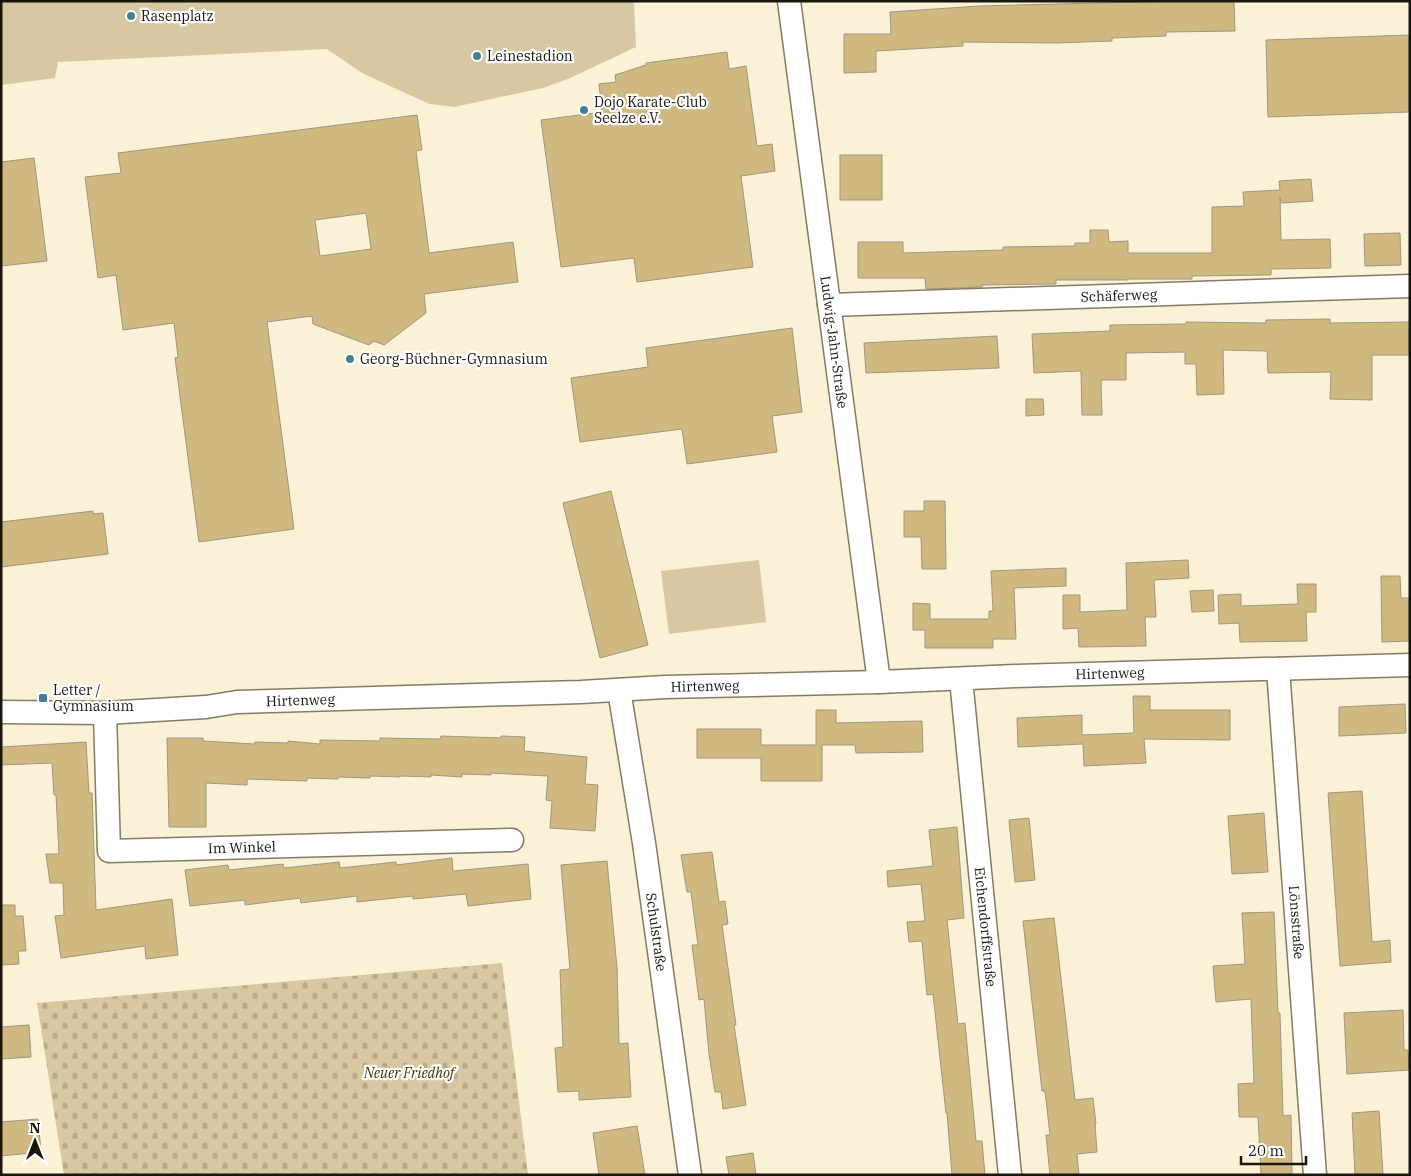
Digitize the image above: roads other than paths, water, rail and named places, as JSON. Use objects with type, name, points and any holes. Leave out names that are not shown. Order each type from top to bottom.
[{"type":"street","name":"Ludwig-Jahn-Straße","points":[[788,1],[879,682]]},
{"type":"street","name":"Schäferweg","points":[[829,305],[1410,286]]},
{"type":"street","name":"Hirtenweg","points":[[1,712],[105,713],[206,707],[236,702],[1410,665]]},
{"type":"street","name":"Lönsstraße","points":[[1278,669],[1315,1175]]},
{"type":"street","name":"Eichendorffstraße","points":[[961,679],[1010,1175]]},
{"type":"street","name":"Schulstraße","points":[[619,690],[644,843],[690,1175]]},
{"type":"street","name":"Im Winkel","points":[[105,713],[109,851],[512,840]]},
{"type":"place","name":"Rasenplatz","points":[[131,16]]},
{"type":"place","name":"Leinestadion","points":[[477,56]]},
{"type":"place","name":"Dojo Karate-Club Seelze e.V.","points":[[584,110]]},
{"type":"place","name":"Georg-Büchner-Gymnasium","points":[[350,359]]},
{"type":"place","name":"Letter / Gymnasium","points":[[43,698]]},
{"type":"park label","name":"Neuer Friedhof","points":[[409,1073]]}]
